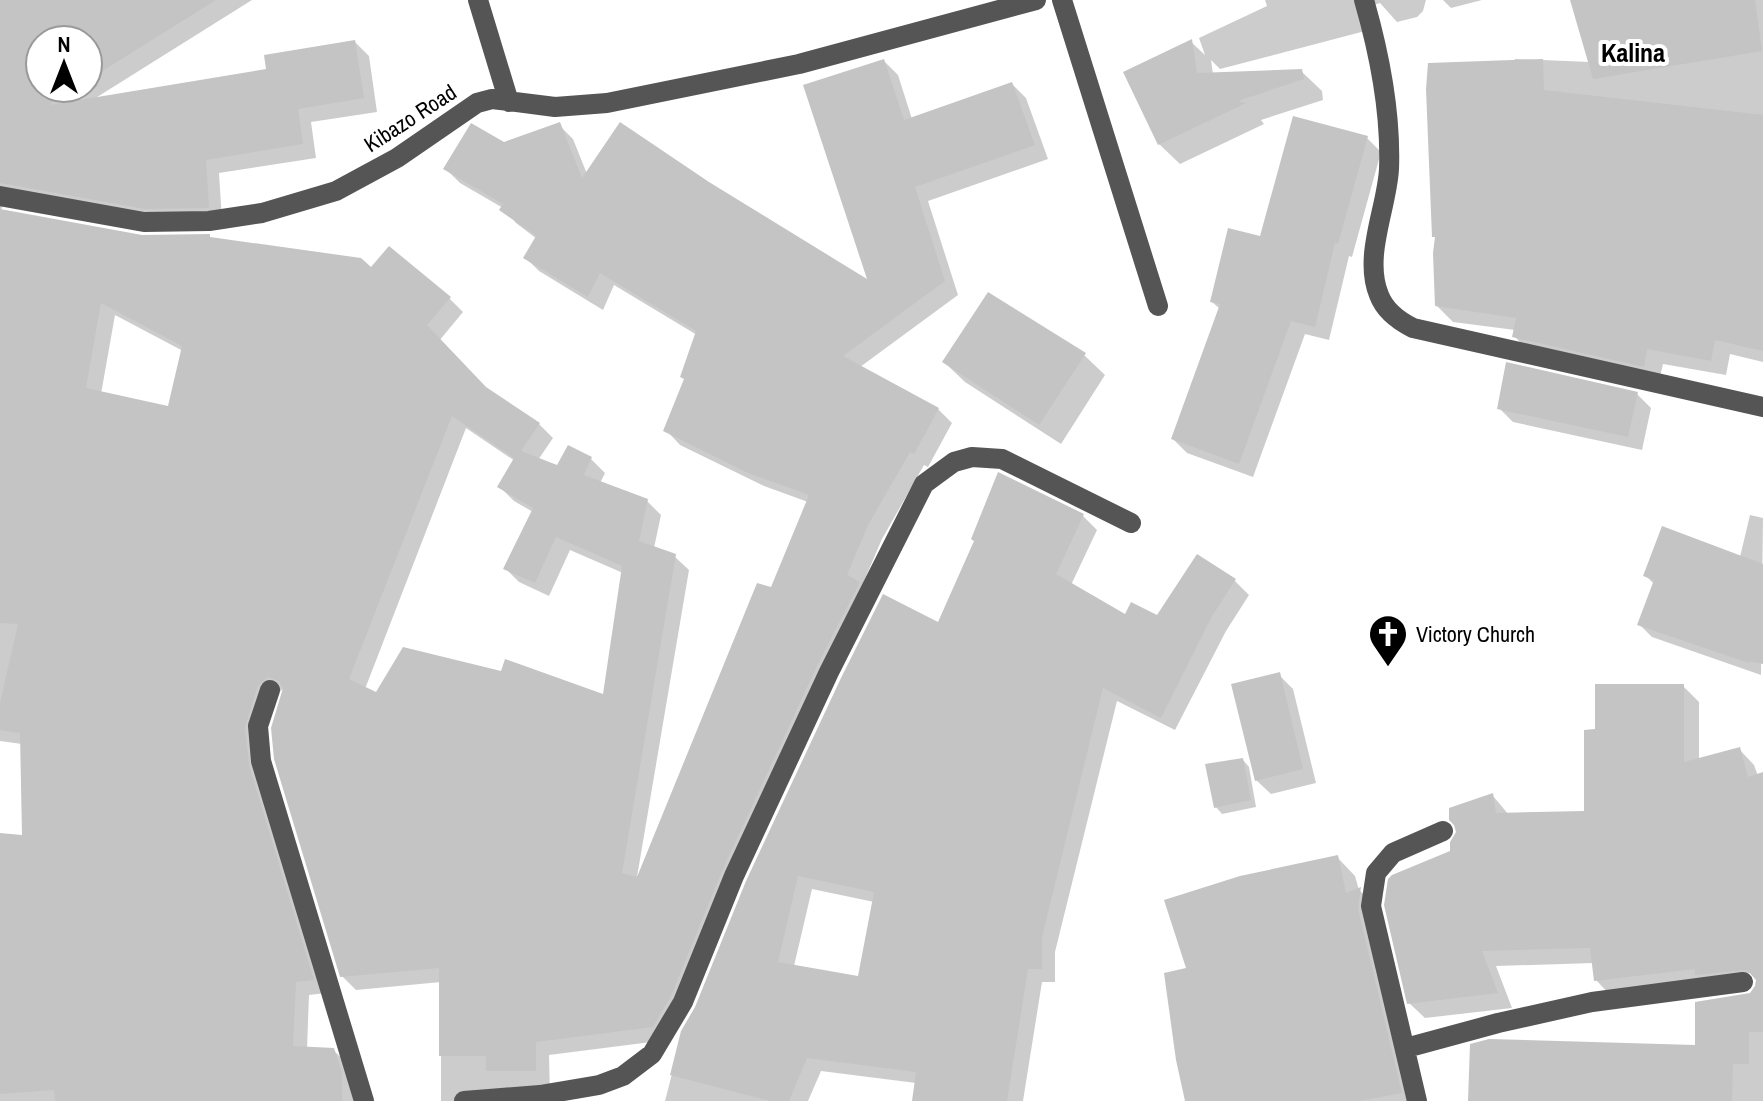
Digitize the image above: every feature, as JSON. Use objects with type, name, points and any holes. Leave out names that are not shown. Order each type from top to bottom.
[{"type":"street","points":[[478,0],[509,102]]},
{"type":"street","name":"Kibazo Road","points":[[0,196],[144,222],[209,221],[262,213],[336,191],[397,158],[477,103],[492,99],[555,107],[607,103],[799,64],[1036,0]]},
{"type":"street","points":[[1062,0],[1158,306]]},
{"type":"street","points":[[1364,0],[1377,46],[1389,169],[1374,260],[1376,282],[1379,296],[1396,319],[1413,328],[1763,407]]},
{"type":"street","points":[[464,1101],[540,1095],[590,1087],[623,1076],[652,1054],[683,1002],[734,876],[829,672],[924,484],[954,462],[972,457],[1002,459],[1131,523]]},
{"type":"street","points":[[270,690],[258,726],[261,761],[364,1101]]},
{"type":"street","points":[[1417,1101],[1371,906],[1376,873],[1393,853],[1443,831]]},
{"type":"street","points":[[1406,1048],[1592,1002],[1743,982]]},
{"type":"building","points":[[0,0],[216,0],[104,70],[104,24],[24,24],[24,104],[104,104],[104,96],[266,69],[264,55],[355,40],[364,98],[298,109],[303,144],[206,160],[209,208],[145,209],[0,183]]},
{"type":"building","points":[[1570,0],[1755,0],[1762,51],[1593,79]]},
{"type":"building","points":[[1192,39],[1197,73],[1302,69],[1304,79],[1238,101],[1246,103],[1158,145],[1123,72]]},
{"type":"building","points":[[884,59],[904,120],[1012,82],[1035,145],[915,187],[945,281],[843,356],[939,408],[914,454],[910,452],[868,525],[847,575],[860,582],[817,666],[722,871],[671,996],[653,1027],[536,1042],[536,1071],[486,1071],[486,1056],[439,1056],[439,968],[340,977],[274,759],[271,728],[283,688],[279,681],[268,677],[258,686],[245,727],[249,765],[314,980],[296,982],[293,1046],[334,1048],[342,1073],[342,1101],[55,1101],[54,1090],[0,1094],[0,833],[22,835],[20,733],[0,730],[0,703],[18,624],[0,623],[0,209],[142,235],[210,234],[210,237],[361,258],[371,267],[389,246],[451,297],[427,325],[486,387],[540,423],[521,451],[557,465],[568,445],[592,457],[584,475],[648,499],[639,541],[676,554],[622,873],[637,877],[757,583],[771,587],[809,495],[748,473],[663,431],[684,379],[680,377],[696,331],[600,273],[588,297],[523,258],[536,236],[499,210],[503,204],[443,169],[471,123],[504,142],[560,122],[582,178],[620,122],[709,182],[867,279],[803,85]],"holes":[[[101,303],[182,346],[168,406],[86,388]],[[452,416],[514,458],[497,487],[533,508],[503,569],[535,583],[556,537],[622,566],[603,694],[505,659],[501,671],[403,647],[376,692],[349,679]]]},
{"type":"building","points":[[1543,59],[1544,90],[1763,115],[1763,351],[1715,340],[1711,361],[1647,349],[1644,367],[1512,337],[1516,318],[1435,306],[1435,237],[1432,237],[1426,89],[1428,63]]},
{"type":"building","points":[[1293,116],[1368,136],[1338,244],[1335,243],[1315,327],[1291,321],[1239,464],[1171,439],[1220,304],[1210,302],[1228,228],[1260,236]]},
{"type":"building","points":[[988,292],[1086,353],[1039,425],[942,362]]},
{"type":"building","points":[[1506,362],[1638,392],[1628,437],[1497,409]]},
{"type":"building","points":[[998,472],[1084,514],[1056,574],[1125,614],[1131,602],[1157,615],[1197,554],[1236,579],[1212,616],[1161,718],[1103,688],[1042,937],[1042,969],[1028,969],[1007,1101],[912,1101],[916,1072],[807,1058],[789,1101],[770,1101],[670,1075],[681,1031],[695,1007],[746,881],[883,594],[938,622],[974,541],[971,539]],"holes":[[[798,876],[874,892],[858,976],[778,962]]]},
{"type":"building","points":[[1662,526],[1763,564],[1763,664],[1749,663],[1637,625],[1654,580],[1643,576]]},
{"type":"building","points":[[1280,672],[1303,769],[1255,781],[1231,684]]},
{"type":"building","points":[[1595,684],[1684,684],[1684,762],[1740,747],[1748,777],[1763,772],[1763,1032],[1749,1032],[1749,1064],[1733,1064],[1732,1101],[1468,1101],[1470,1044],[1489,1039],[1695,1045],[1695,1002],[1750,993],[1756,980],[1747,970],[1695,975],[1695,969],[1594,981],[1590,948],[1482,951],[1498,993],[1407,1004],[1384,905],[1388,879],[1450,851],[1450,842],[1456,832],[1449,820],[1449,808],[1493,793],[1496,813],[1584,811],[1584,730],[1595,729]]},
{"type":"building","points":[[1243,758],[1251,800],[1214,808],[1205,764]]},
{"type":"building","points":[[1338,855],[1346,893],[1361,887],[1358,909],[1402,1093],[1359,1101],[1185,1101],[1164,973],[1186,968],[1164,900],[1240,876]]},
{"type":"place","name":"Victory Church","points":[[1388,668]]},
{"type":"district","name":"Kalina","points":[[1633,52]]}]
